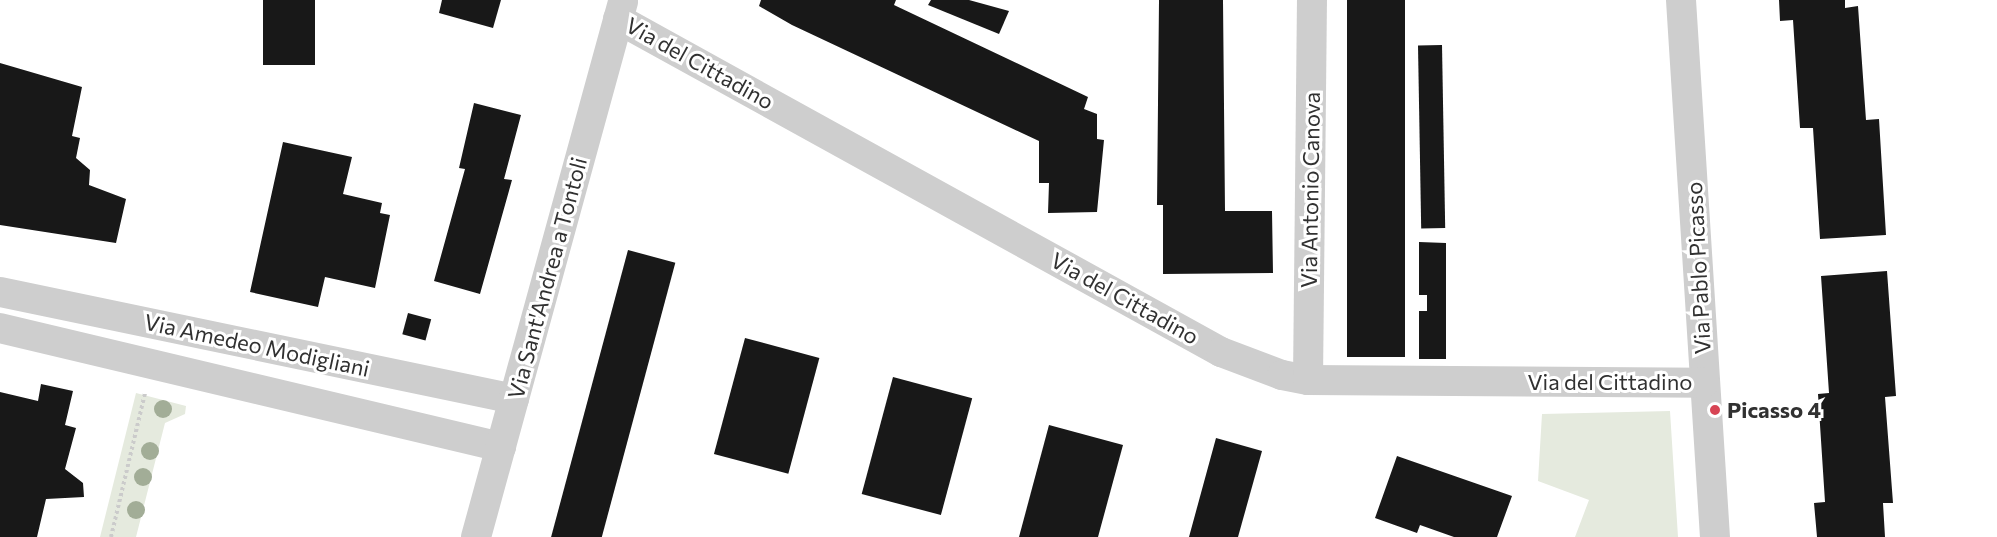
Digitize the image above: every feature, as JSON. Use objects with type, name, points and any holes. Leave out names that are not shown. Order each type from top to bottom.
[{"type":"street","name":"Via Antonio Canova","points":[[1308,380],[1312,0]]},
{"type":"street","name":"Via Pablo Picasso","points":[[1681,0],[1715,537]]},
{"type":"street","name":"Via del Cittadino","points":[[621,10],[1221,352],[1308,380],[1704,383]]},
{"type":"street","name":"Via Sant'Andrea a Tontoli","points":[[476,537],[621,10]]},
{"type":"street","name":"Via Amedeo Modigliani","points":[[0,292],[514,399]]},
{"type":"street","name":"Via Amedeo Modigliani","points":[[0,328],[151,366],[501,447]]},
{"type":"street","points":[[408,424],[416,378]]},
{"type":"path","points":[[111,537],[151,366]]},
{"type":"shaded area","points":[[136,393],[186,406],[185,414],[165,423],[136,537],[100,537]]},
{"type":"shaded area","points":[[1670,411],[1678,537],[1575,537],[1589,500],[1538,481],[1542,414]]},
{"type":"building","points":[[263,0],[315,0],[315,65],[263,65]]},
{"type":"building","points":[[442,0],[501,0],[493,28],[439,13]]},
{"type":"building","points":[[761,0],[896,0],[894,5],[1088,97],[1084,109],[1097,114],[1097,139],[1104,140],[1097,212],[1048,213],[1049,183],[1039,183],[1039,141],[792,25],[759,6]]},
{"type":"building","points":[[931,0],[969,0],[1009,11],[999,34],[928,5]]},
{"type":"building","points":[[1159,0],[1223,0],[1225,211],[1272,211],[1273,273],[1163,274],[1163,205],[1157,205]]},
{"type":"building","points":[[1347,0],[1405,0],[1405,357],[1347,357]]},
{"type":"building","points":[[1779,0],[1845,0],[1845,8],[1858,6],[1866,120],[1879,119],[1886,235],[1820,239],[1813,128],[1800,128],[1793,20],[1780,21]]},
{"type":"building","points":[[1418,45],[1442,45],[1445,228],[1421,228]]},
{"type":"building","points":[[0,63],[82,87],[72,136],[80,138],[76,158],[90,170],[89,185],[126,199],[116,243],[0,225]]},
{"type":"building","points":[[474,103],[521,115],[504,179],[512,180],[480,294],[434,281],[465,169],[459,168]]},
{"type":"building","points":[[283,142],[352,157],[343,194],[382,203],[380,213],[390,215],[375,288],[325,277],[318,307],[250,292]]},
{"type":"building","points":[[1419,242],[1446,243],[1446,359],[1419,359],[1419,311],[1427,311],[1427,295],[1419,295]]},
{"type":"building","points":[[628,250],[675,263],[602,537],[551,537]]},
{"type":"building","points":[[1887,271],[1896,396],[1885,397],[1893,503],[1883,503],[1885,537],[1817,537],[1814,503],[1825,502],[1818,394],[1829,393],[1821,276]]},
{"type":"building","points":[[408,313],[431,319],[425,340],[402,334]]},
{"type":"building","points":[[745,338],[819,358],[788,474],[714,454]]},
{"type":"building","points":[[893,377],[972,398],[941,515],[862,494]]},
{"type":"building","points":[[41,384],[73,391],[65,425],[76,428],[65,469],[83,483],[84,497],[46,499],[37,537],[0,537],[0,392],[38,401]]},
{"type":"building","points":[[1049,425],[1123,445],[1098,537],[1019,537]]},
{"type":"building","points":[[1216,438],[1262,451],[1238,537],[1189,537]]},
{"type":"building","points":[[1397,456],[1512,496],[1497,537],[1454,537],[1420,525],[1417,533],[1375,518]]},
{"type":"place","name":"Picasso 4","points":[[1715,410]]}]
